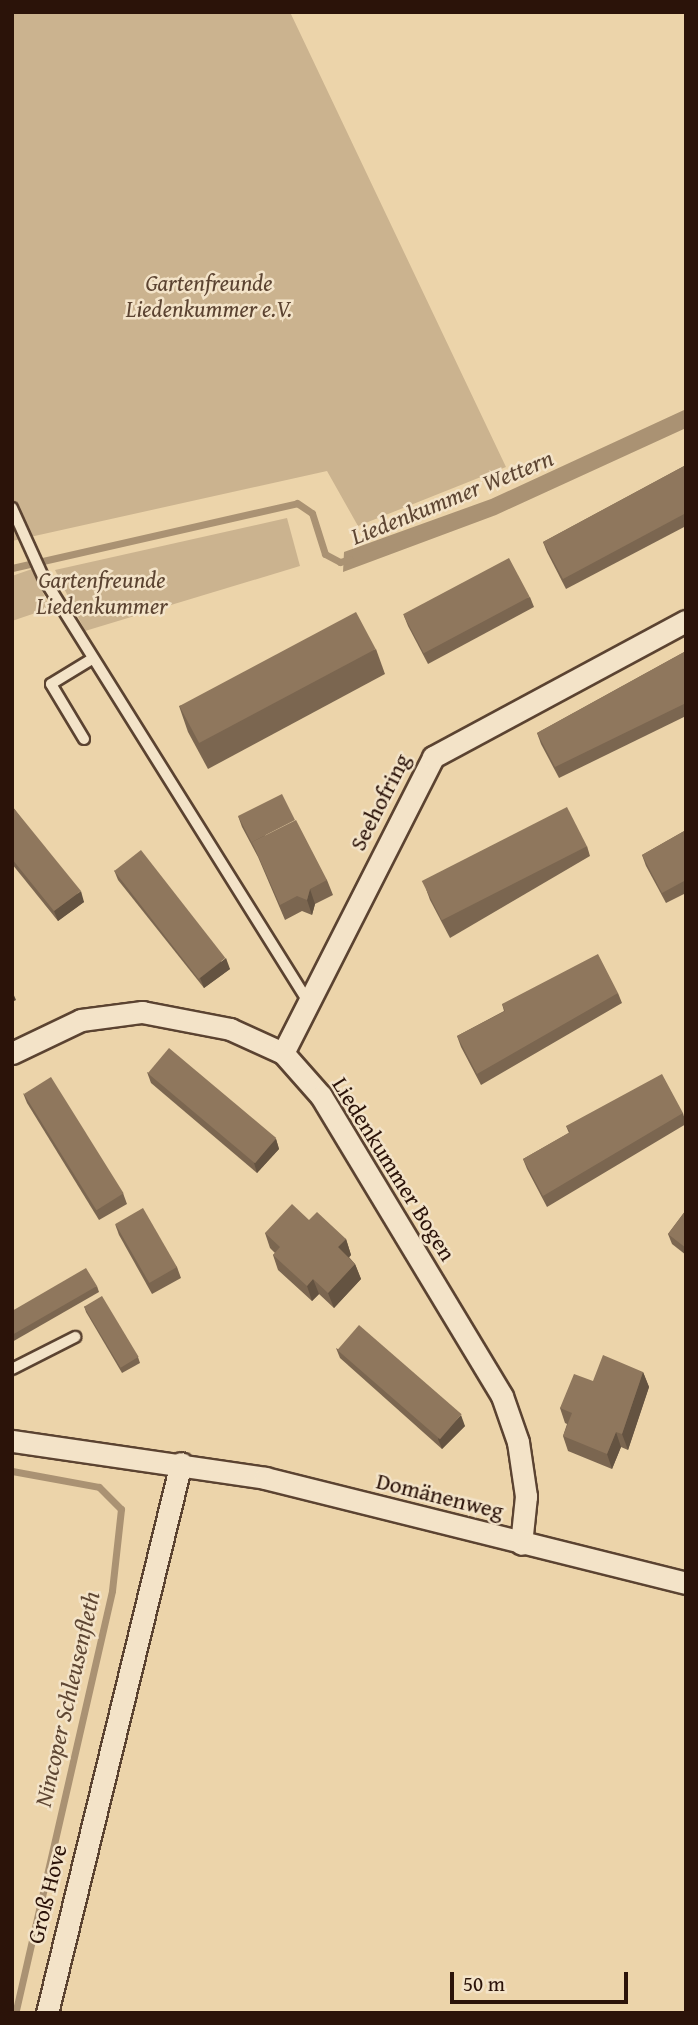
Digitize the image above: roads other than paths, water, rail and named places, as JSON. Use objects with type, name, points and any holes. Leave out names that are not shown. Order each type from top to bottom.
[{"type":"street","name":"Seehofring","points":[[283,1053],[433,757],[686,621]]},
{"type":"street","name":"Liedenkummer Bogen","points":[[12,1053],[81,1020],[142,1012],[230,1028],[283,1053],[321,1096],[502,1396],[518,1442],[526,1496],[521,1544]]},
{"type":"street","name":"Domänenweg","points":[[12,1441],[181,1462],[686,1583]]},
{"type":"street","name":"Groß Hove","points":[[47,2013],[181,1462]]},
{"type":"lane","points":[[12,508],[44,579],[92,659],[309,1000]]},
{"type":"lane","points":[[84,739],[51,684],[92,659]]},
{"type":"lane","points":[[12,1368],[75,1337]]},
{"type":"waterway","name":"Liedenkummer Wettern","points":[[12,568],[297,503],[312,513],[325,554],[340,562],[350,559]]},
{"type":"waterway","name":"Nincoper Schleusenfleth","points":[[12,1471],[99,1487],[121,1509],[112,1591],[15,2013]]},
{"type":"park label","name":"Gartenfreunde Liedenkummer e.V.","points":[[209,296]]},
{"type":"park label","name":"Gartenfreunde Liedenkummer","points":[[102,593]]}]
